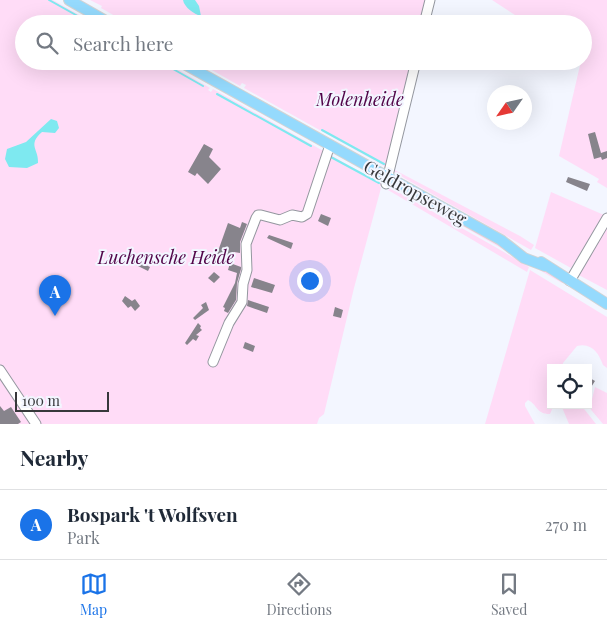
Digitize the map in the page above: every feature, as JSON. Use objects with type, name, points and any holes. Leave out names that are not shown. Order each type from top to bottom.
[{"type":"main road","points":[[69,0],[95,15]]},
{"type":"main road","name":"Geldropseweg","points":[[195,70],[330,145],[387,181],[501,240],[515,244],[531,258],[607,304]]},
{"type":"street","points":[[426,15],[430,0]]},
{"type":"street","points":[[387,181],[414,70]]},
{"type":"street","points":[[213,362],[229,323],[242,302],[243,284],[247,270],[246,244],[258,215],[280,220],[292,215],[302,217],[306,214],[330,145]]},
{"type":"street","points":[[570,281],[607,218]]},
{"type":"street","points":[[2,377],[36,424]]},
{"type":"green space","name":"Luchensche Heide","points":[[0,0],[53,0],[79,15],[15,15],[15,70],[179,70],[210,88],[208,90],[211,92],[213,89],[382,184],[383,187],[379,185],[381,188],[354,288],[324,414],[319,418],[317,424],[0,424]]},
{"type":"green space","points":[[90,0],[428,0],[424,15],[113,15],[101,8],[102,6]]},
{"type":"green space","points":[[492,0],[607,0],[607,188],[597,182],[599,179],[559,156],[579,70],[592,70],[592,15],[515,15]]},
{"type":"green space","name":"Molenheide","points":[[212,70],[412,70],[386,167],[244,88],[246,85],[242,83],[240,86]]},
{"type":"green space","points":[[393,169],[534,245],[531,250],[404,178],[393,171]]},
{"type":"green space","points":[[397,186],[566,283],[562,283],[394,187]]},
{"type":"green space","points":[[391,188],[529,267],[527,272],[388,190]]},
{"type":"green space","points":[[551,192],[604,215],[571,268],[535,248]]},
{"type":"green space","points":[[607,215],[607,290],[573,272]]},
{"type":"green space","points":[[530,270],[607,317],[607,368],[590,347],[577,346],[563,364],[547,364],[547,409],[552,409],[550,414],[542,413],[528,400],[525,406],[535,424],[485,424]]},
{"type":"green space","points":[[595,387],[607,393],[607,424],[603,424],[590,409],[592,409]]},
{"type":"green space","points":[[563,409],[584,409],[596,424],[569,424]]},
{"type":"water","points":[[183,0],[195,0],[199,6],[201,15],[196,14],[185,5]]},
{"type":"water","points":[[51,119],[57,121],[59,128],[55,133],[42,132],[35,140],[34,144],[38,163],[27,168],[9,167],[5,159],[7,149],[26,142]]},
{"type":"building","points":[[595,132],[601,153],[607,151],[607,158],[602,160],[601,157],[594,159],[588,134]]},
{"type":"building","points":[[204,144],[213,149],[209,157],[221,169],[208,184],[197,173],[195,176],[188,172]]},
{"type":"building","points":[[568,177],[590,184],[587,191],[566,182]]},
{"type":"building","points":[[321,214],[331,218],[328,226],[318,221]]},
{"type":"building","points":[[242,222],[247,224],[240,242],[240,253],[234,252],[230,257],[217,254],[228,223],[240,228]]},
{"type":"building","points":[[269,235],[293,243],[291,249],[267,238]]},
{"type":"building","points":[[136,260],[150,267],[148,271],[134,264]]},
{"type":"building","points":[[230,263],[241,267],[241,269],[237,283],[236,300],[228,313],[224,311],[225,308],[223,307],[235,283],[237,273],[228,270]]},
{"type":"building","points":[[214,272],[220,277],[214,283],[208,278]]},
{"type":"building","points":[[254,278],[275,285],[272,293],[251,287]]},
{"type":"building","points":[[125,296],[132,301],[135,299],[140,306],[135,311],[131,306],[128,308],[122,301]]},
{"type":"building","points":[[248,300],[269,307],[267,313],[247,306]]},
{"type":"building","points":[[206,302],[209,310],[195,320],[193,318],[203,308],[201,305]]},
{"type":"building","points":[[335,307],[343,310],[341,318],[333,316]]},
{"type":"building","points":[[198,323],[202,330],[196,335],[199,336],[196,341],[193,339],[187,345],[185,343]]},
{"type":"building","points":[[245,342],[255,346],[253,352],[243,348]]},
{"type":"building","points":[[0,406],[4,411],[11,407],[21,422],[18,424],[0,424]]},
{"type":"waterway","points":[[49,0],[76,15]]},
{"type":"waterway","points":[[175,70],[203,86]]},
{"type":"waterway","points":[[217,94],[311,146]]},
{"type":"waterway","points":[[322,130],[384,164]]},
{"type":"waterway","points":[[329,156],[379,183]]},
{"type":"place","name":"Bospark 't Wolfsven","points":[[55,316]]}]
